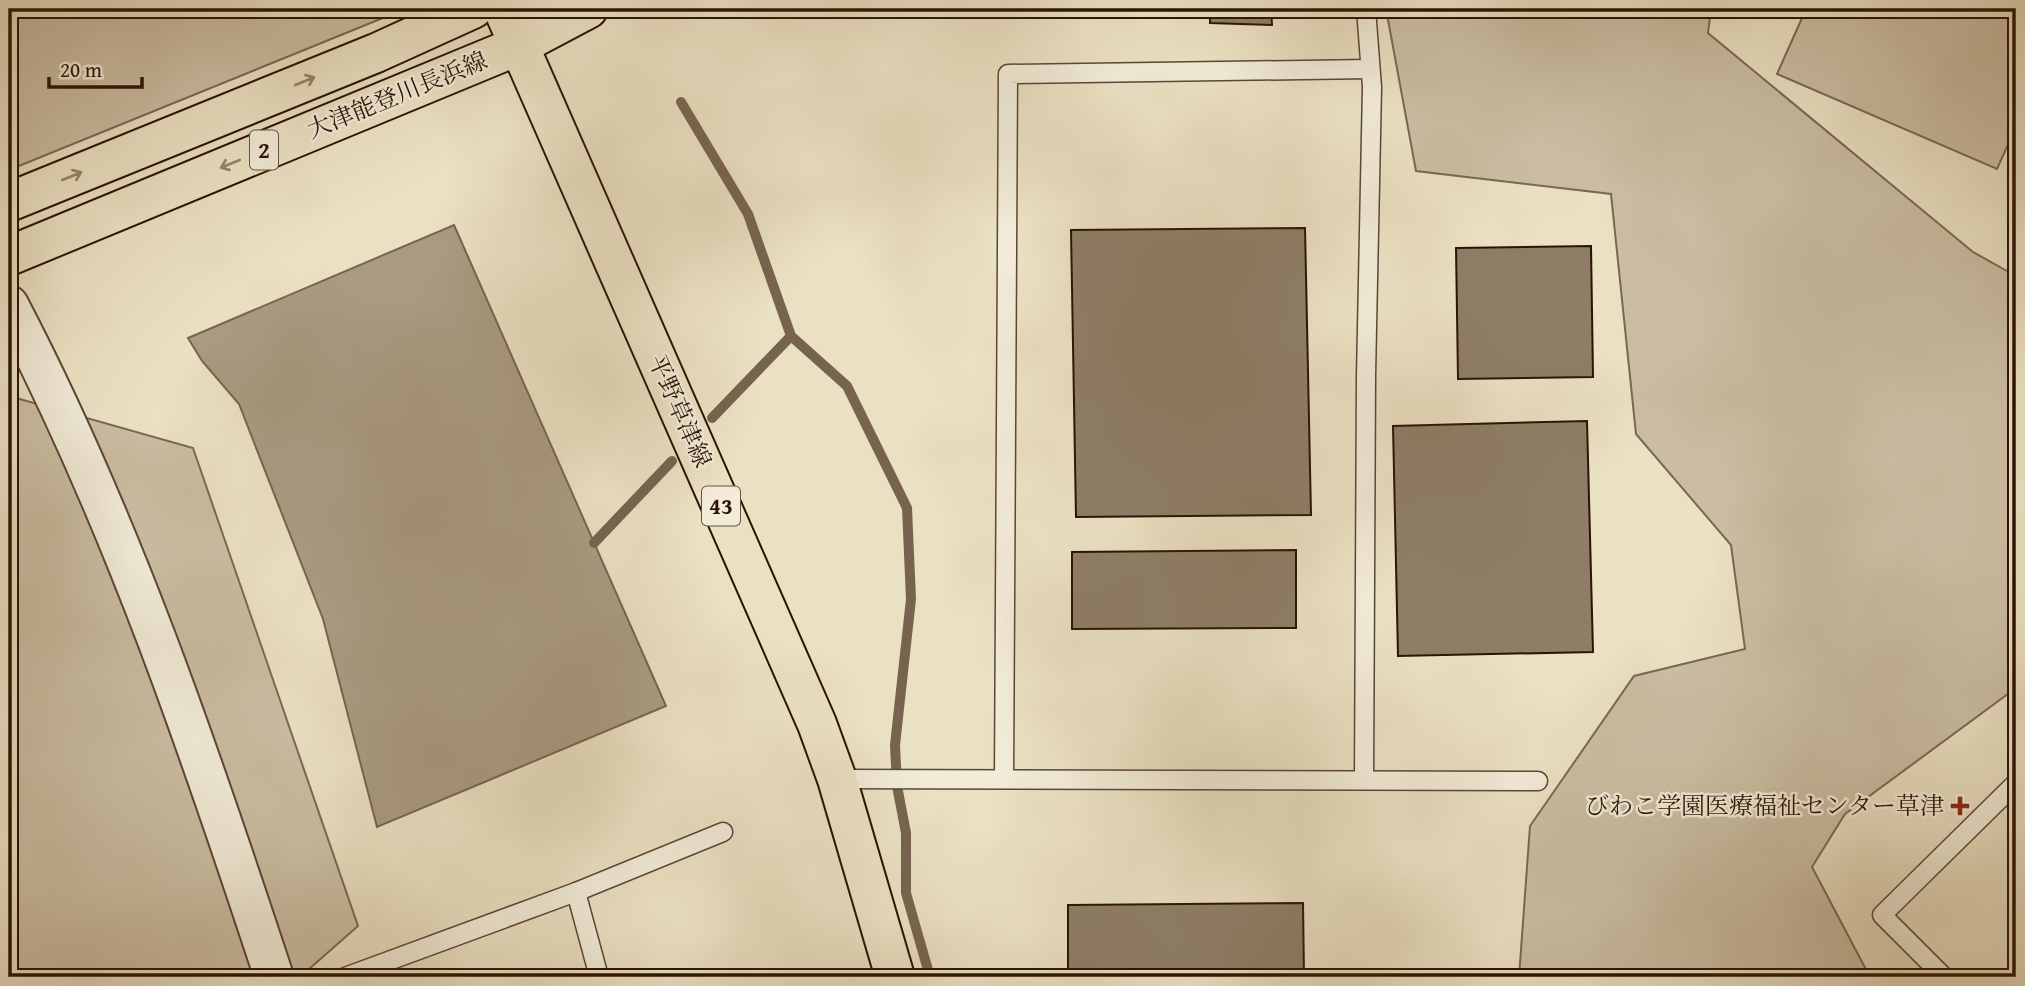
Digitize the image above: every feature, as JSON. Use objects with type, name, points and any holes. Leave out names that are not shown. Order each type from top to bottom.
[{"type":"main road","name":"大津能登川長浜線","points":[[9,202],[376,53],[473,9]]},
{"type":"main road","name":"平野草津線","points":[[503,9],[817,724],[837,779],[895,977]]},
{"type":"main road","name":"大津能登川長浜線","points":[[9,256],[520,45],[588,9]]},
{"type":"street","points":[[9,306],[51,386],[130,571],[203,760],[274,977]]},
{"type":"lane","points":[[1364,780],[1370,69],[1366,9]]},
{"type":"lane","points":[[1004,779],[1008,74],[1370,69]]},
{"type":"lane","points":[[837,779],[1538,781]]},
{"type":"lane","points":[[1944,977],[1882,915],[2016,783]]},
{"type":"lane","points":[[345,977],[576,892],[723,832]]},
{"type":"lane","points":[[576,892],[599,977]]},
{"type":"shaded area","points":[[9,9],[405,9],[9,170]]},
{"type":"shaded area","points":[[1386,9],[1711,9],[1708,33],[1973,252],[2016,276],[2016,688],[1845,814],[1812,867],[1870,977],[1519,977],[1530,826],[1634,676],[1745,649],[1731,545],[1636,434],[1611,194],[1416,171]]},
{"type":"shaded area","points":[[1806,9],[2016,9],[2016,127],[1997,169],[1777,74]]},
{"type":"shaded area","points":[[454,225],[666,706],[377,827],[323,619],[239,404],[202,361],[188,338]]},
{"type":"shaded area","points":[[9,396],[193,448],[358,926],[300,977],[9,977]]},
{"type":"building","points":[[1038,9],[1184,9],[1184,13],[1037,17]]},
{"type":"building","points":[[1210,9],[1271,9],[1272,25],[1210,23]]},
{"type":"building","points":[[1305,228],[1311,515],[1076,517],[1071,230]]},
{"type":"building","points":[[1591,246],[1593,377],[1458,379],[1456,248]]},
{"type":"building","points":[[1587,421],[1593,652],[1398,656],[1393,426]]},
{"type":"building","points":[[1296,550],[1296,628],[1072,629],[1072,552]]},
{"type":"building","points":[[1303,903],[1304,977],[1068,977],[1068,905]]},
{"type":"waterway","points":[[681,102],[748,214],[791,336],[847,386],[907,508],[911,599],[895,745],[897,786],[906,833],[906,893],[930,977]]},
{"type":"waterway","points":[[712,418],[791,336]]},
{"type":"waterway","points":[[594,543],[672,461]]},
{"type":"place","name":"びわこ学園医療福祉センター草津","points":[[1960,806]]}]
